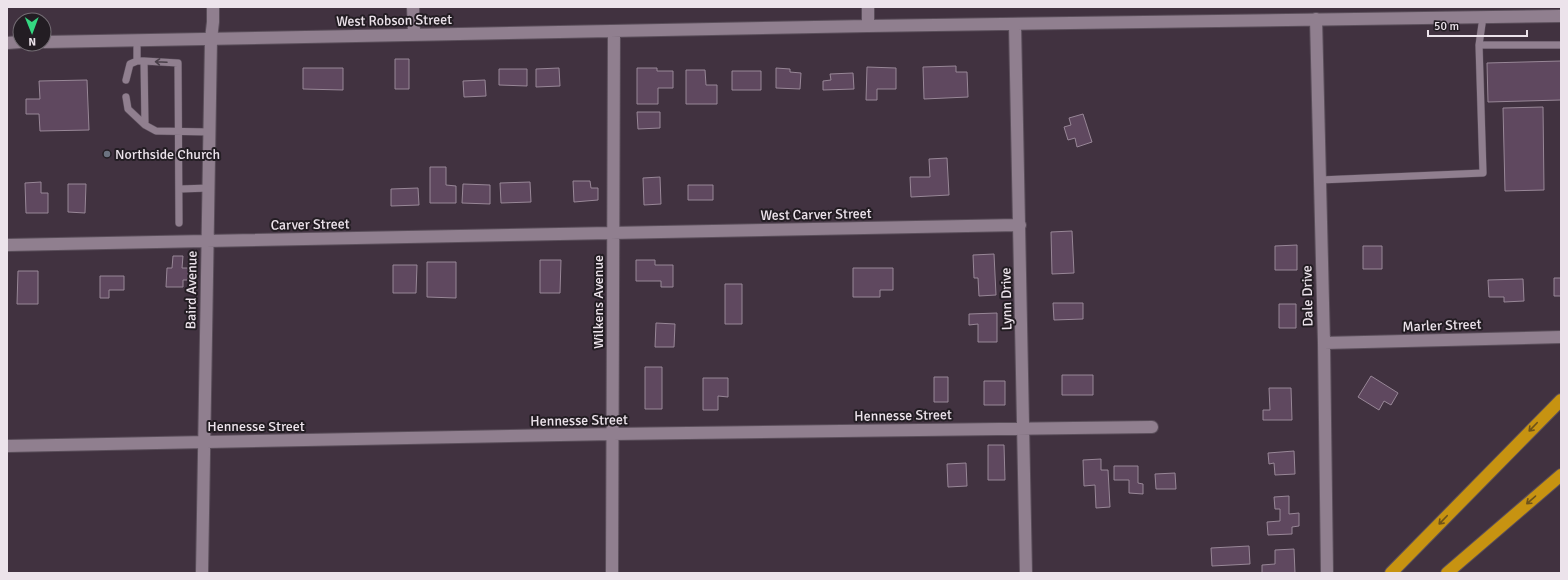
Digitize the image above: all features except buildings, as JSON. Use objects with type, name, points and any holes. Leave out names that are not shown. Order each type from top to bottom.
[{"type":"highway","points":[[1391,573],[1561,400]]},
{"type":"highway","points":[[1447,573],[1561,475]]},
{"type":"street","name":"Baird Avenue","points":[[202,573],[207,241],[213,7]]},
{"type":"street","points":[[413,7],[414,35]]},
{"type":"street","points":[[868,7],[868,26]]},
{"type":"street","name":"West Robson Street","points":[[52,42],[1316,19],[1425,12],[1483,17],[1561,16]]},
{"type":"street","name":"Dale Drive","points":[[1316,19],[1324,343],[1327,573]]},
{"type":"street","name":"Lynn Drive","points":[[1015,25],[1026,573]]},
{"type":"street","name":"Wilkens Avenue","points":[[612,573],[614,31]]},
{"type":"street","name":"West Carver Street","points":[[613,233],[1020,225]]},
{"type":"street","name":"Carver Street","points":[[7,245],[613,233]]},
{"type":"street","name":"Marler Street","points":[[1324,343],[1561,336]]},
{"type":"street","name":"Hennesse Street","points":[[7,446],[204,441],[335,441],[612,434],[1152,428]]},
{"type":"lane","points":[[1320,180],[1483,173],[1479,45],[1483,17]]},
{"type":"lane","points":[[137,40],[145,125]]},
{"type":"lane","points":[[1479,45],[1561,45]]},
{"type":"lane","points":[[126,80],[130,64],[140,61],[178,63],[180,189],[179,223]]},
{"type":"lane","points":[[126,97],[128,109],[145,125],[156,131],[210,132]]},
{"type":"lane","points":[[180,189],[209,188]]},
{"type":"place","name":"Northside Church","points":[[107,154]]}]
